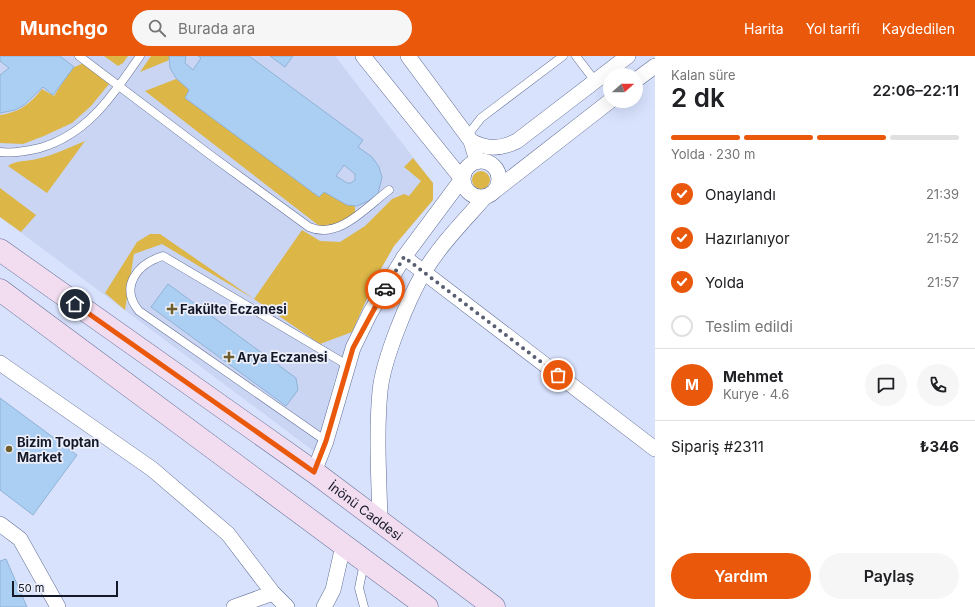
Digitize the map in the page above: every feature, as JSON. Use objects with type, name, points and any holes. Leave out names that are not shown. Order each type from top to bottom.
[{"type":"main road","name":"İnönü Caddesi","points":[[0,250],[314,472],[494,607]]},
{"type":"main road","points":[[0,290],[342,546],[427,607]]},
{"type":"street","points":[[363,56],[462,179],[466,190],[471,195],[476,197],[491,193],[603,105]]},
{"type":"street","points":[[380,522],[378,445],[380,390],[389,353],[424,273],[437,254],[499,183],[498,171],[494,166],[481,161],[469,138],[408,56]]},
{"type":"street","points":[[314,472],[326,441],[353,348],[370,313],[404,257],[462,179],[466,168],[481,161],[500,147],[517,140],[628,56]]},
{"type":"street","points":[[643,75],[655,66]]},
{"type":"street","points":[[469,138],[479,145],[490,148],[500,147]]},
{"type":"street","points":[[404,257],[655,449]]},
{"type":"street","points":[[0,363],[152,469],[228,534],[272,593],[287,607]]},
{"type":"street","points":[[0,524],[20,539],[58,607]]},
{"type":"street","points":[[324,607],[333,590],[342,546]]},
{"type":"street","points":[[234,607],[272,593]]},
{"type":"lane","points":[[79,56],[213,157],[316,230],[331,230],[337,228],[389,190]]},
{"type":"lane","points":[[2,154],[29,151],[67,137],[96,115],[140,56]]},
{"type":"lane","points":[[469,138],[482,118],[563,56]]},
{"type":"lane","points":[[576,56],[595,81]]},
{"type":"lane","points":[[326,441],[139,311],[131,296],[134,277],[149,262],[163,256],[349,366]]},
{"type":"lane","points":[[364,561],[359,588],[364,607]]},
{"type":"shaded area","points":[[0,56],[335,56],[433,183],[433,200],[394,246],[378,274],[352,332],[335,379],[315,452],[0,217]]},
{"type":"shaded area","points":[[104,56],[128,56],[123,63],[118,66]]},
{"type":"shaded area","points":[[151,56],[174,56],[167,61],[140,72]]},
{"type":"shaded area","points":[[84,63],[109,84],[91,106],[72,123],[44,136],[23,144],[0,143],[0,115],[13,112],[29,103],[42,89],[54,96],[72,68]]},
{"type":"shaded area","points":[[176,79],[349,199],[355,207],[355,213],[330,229],[318,225],[145,91]]},
{"type":"shaded area","points":[[85,141],[47,193],[8,166],[17,162],[45,157]]},
{"type":"shaded area","points":[[413,158],[433,183],[433,200],[394,246],[378,274],[352,332],[320,344],[254,299],[302,230],[320,241],[340,242],[365,226],[392,199],[404,194],[409,196],[421,181],[404,167]]},
{"type":"shaded area","points":[[477,171],[485,171],[490,176],[488,187],[485,189],[477,189],[472,184],[472,176]]},
{"type":"shaded area","points":[[0,188],[36,215],[21,232],[0,217]]},
{"type":"shaded area","points":[[150,234],[160,234],[254,299],[162,244],[134,254],[125,310],[105,293],[137,242]]},
{"type":"building","points":[[0,56],[60,56],[74,67],[53,95],[43,87],[24,105],[15,110],[0,113],[0,75],[9,68],[0,61]]},
{"type":"building","points":[[169,56],[186,56],[185,63],[193,70],[201,58],[198,56],[249,56],[363,140],[358,147],[372,157],[379,167],[382,177],[378,194],[373,199],[357,206],[347,205],[324,192],[319,197],[185,98],[189,90],[176,78],[170,68]],"holes":[[[344,165],[355,174],[355,180],[351,183],[347,183],[336,176]]]},
{"type":"building","points":[[270,56],[293,56],[285,67]]},
{"type":"building","points":[[168,284],[296,378],[298,390],[286,406],[151,307]]},
{"type":"building","points":[[0,398],[77,455],[33,515],[0,490]]},
{"type":"building","points":[[6,559],[27,607],[0,607],[0,561]]},
{"type":"way so far","points":[[385,289],[404,257],[558,375]]},
{"type":"place","name":"Fakülte Eczanesi","points":[[172,309]]},
{"type":"place","name":"Arya Eczanesi","points":[[229,357]]},
{"type":"place","name":"Bizim Toptan Market","points":[[9,449]]},
{"type":"route","points":[[75,304],[314,472],[341,395],[353,348],[370,313],[385,289]]}]
